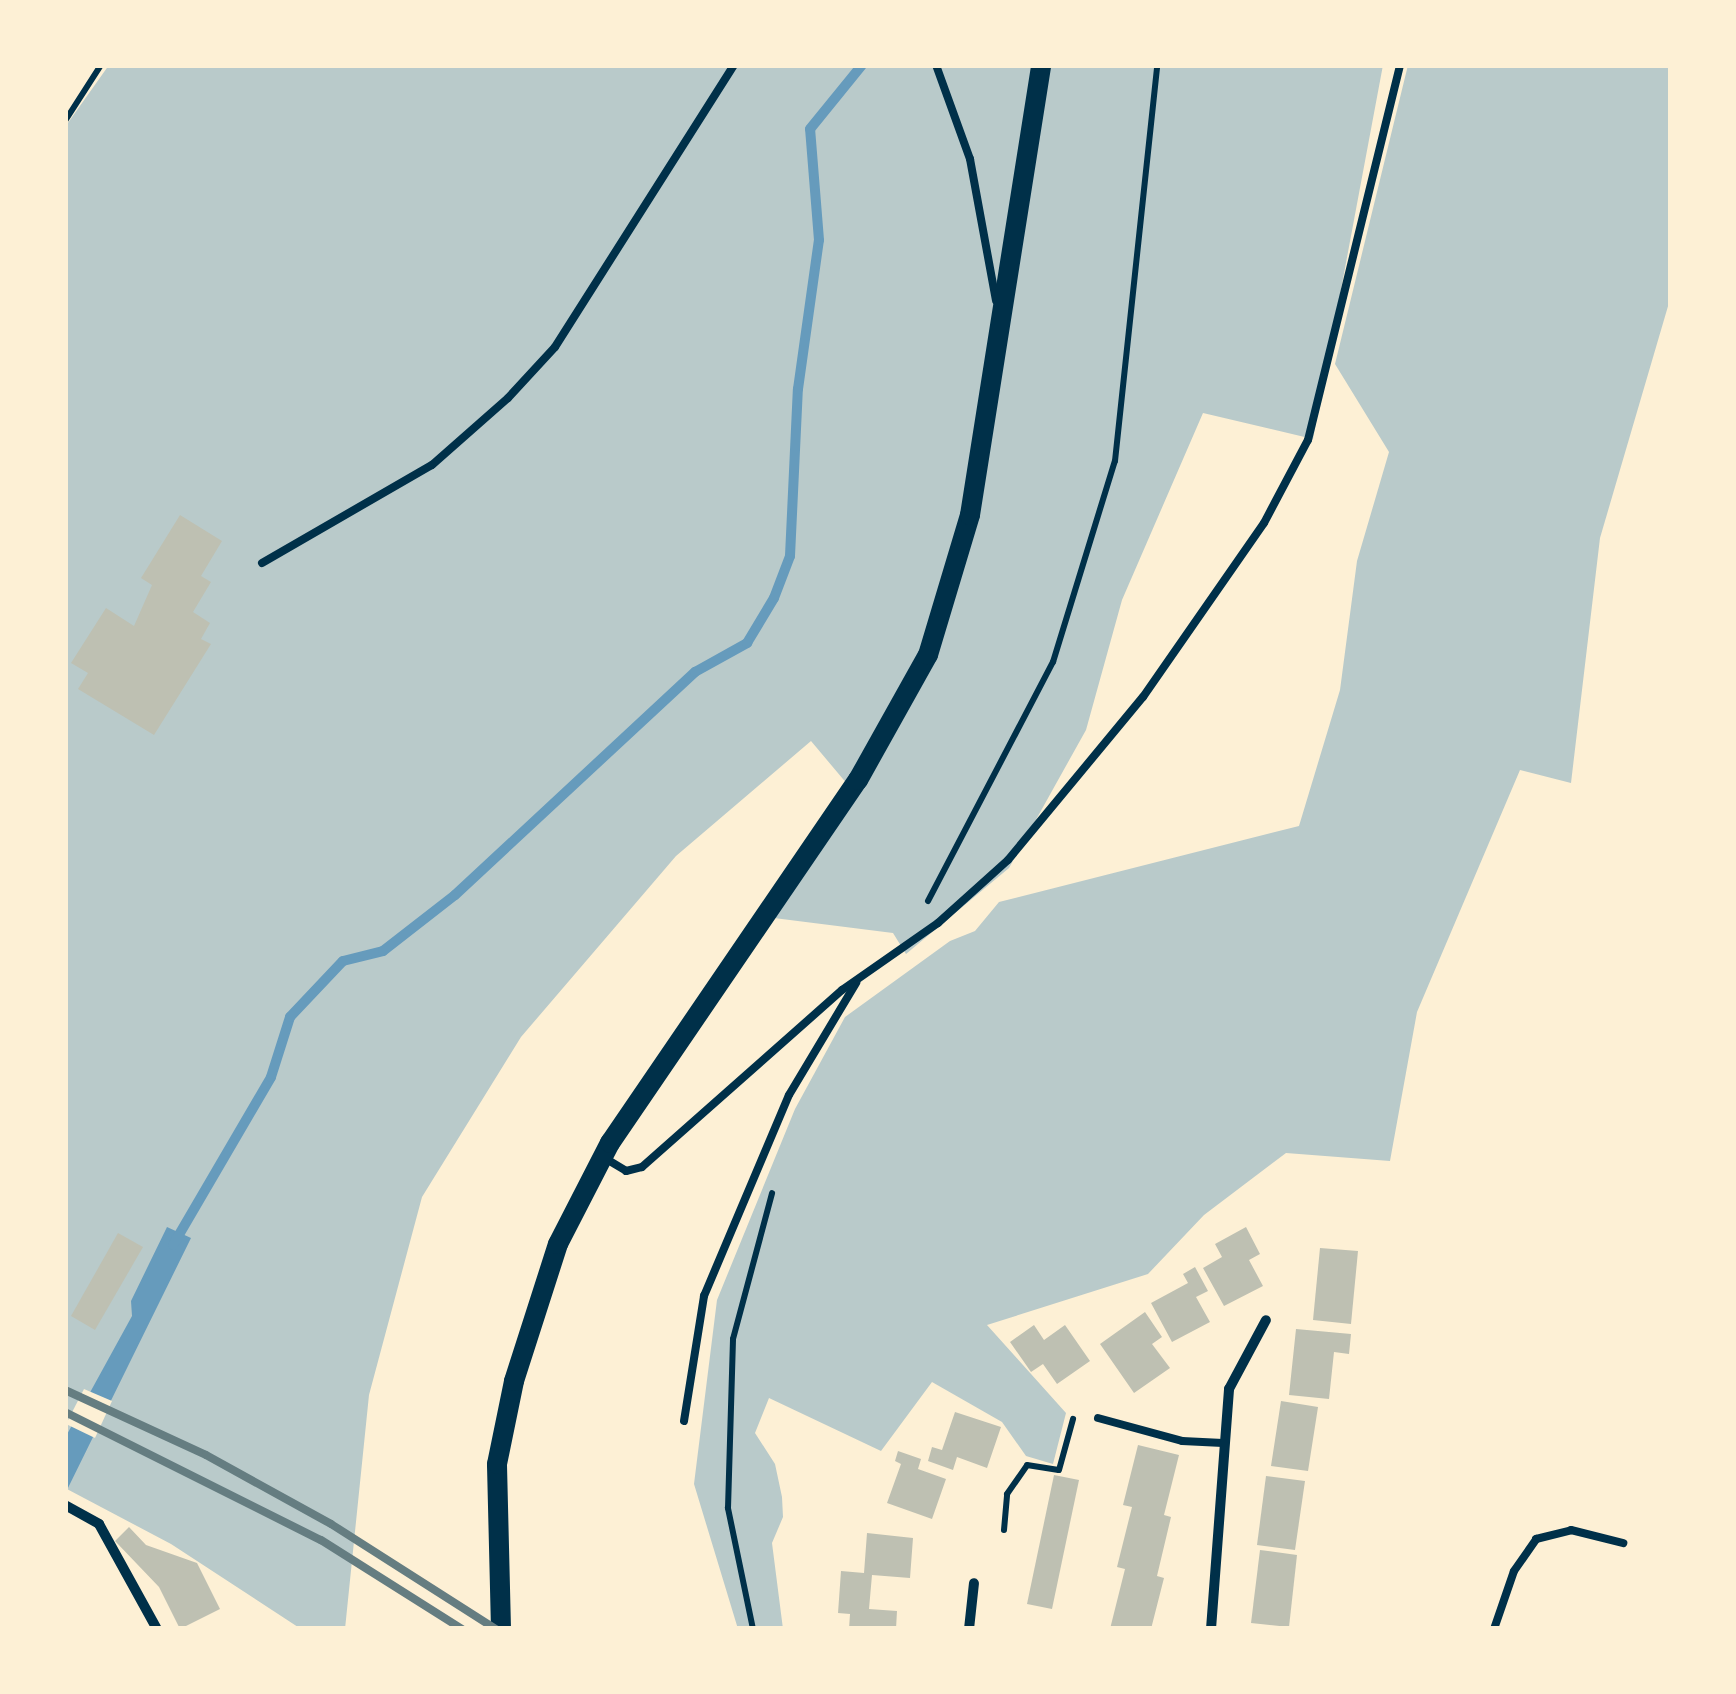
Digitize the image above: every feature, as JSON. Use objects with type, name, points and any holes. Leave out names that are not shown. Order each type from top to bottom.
[{"type":"main road","points":[[500,1629],[497,1464],[514,1381],[558,1244],[603,1157],[858,780],[928,655],[970,515],[1041,65]]},
{"type":"street","points":[[1211,1629],[1230,1389],[1266,1320]]},
{"type":"street","points":[[66,1505],[98,1524],[157,1629]]},
{"type":"street","points":[[969,1629],[974,1583]]},
{"type":"lane","points":[[262,563],[432,465],[508,398],[554,347],[734,65]]},
{"type":"lane","points":[[936,65],[970,159],[1000,325]]},
{"type":"lane","points":[[603,1157],[626,1171],[642,1167],[859,979],[938,923],[1008,860],[1143,697],[1264,523],[1308,440],[1400,65]]},
{"type":"lane","points":[[684,1421],[704,1296],[789,1095],[859,979]]},
{"type":"lane","points":[[1098,1418],[1182,1441],[1223,1444]]},
{"type":"lane","points":[[1494,1629],[1514,1570],[1536,1539],[1572,1530],[1623,1543]]},
{"type":"path","points":[[65,122],[101,65]]},
{"type":"path","points":[[980,812],[1054,662],[1116,461],[1158,65]]},
{"type":"path","points":[[752,1629],[728,1508],[733,1339],[774,1188]]},
{"type":"path","points":[[1004,1530],[1006,1494],[1026,1465],[1059,1470],[1073,1419]]},
{"type":"shaded area","points":[[109,65],[1383,65],[1313,439],[1203,413],[1122,600],[1086,730],[1009,868],[906,954],[893,933],[759,916],[848,785],[811,741],[676,856],[521,1037],[422,1197],[369,1395],[345,1629],[301,1629],[171,1544],[65,1488],[65,127]]},
{"type":"shaded area","points":[[1408,65],[1671,65],[1671,296],[1600,538],[1571,783],[1520,770],[1417,1012],[1390,1161],[1286,1153],[1204,1215],[1148,1274],[987,1325],[1066,1413],[1053,1464],[1026,1456],[1002,1422],[932,1382],[881,1451],[769,1398],[755,1433],[775,1464],[782,1497],[783,1517],[772,1543],[783,1629],[738,1629],[694,1484],[717,1300],[795,1109],[845,1017],[950,941],[975,931],[999,902],[1299,826],[1340,690],[1357,561],[1389,452],[1335,364]]},
{"type":"water","points":[[167,1227],[191,1238],[65,1494],[65,1438],[132,1316],[131,1301]]},
{"type":"pier","points":[[84,1389],[112,1401],[95,1438],[66,1424]]},
{"type":"building","points":[[180,515],[222,541],[201,576],[211,582],[193,612],[210,623],[201,639],[211,644],[154,735],[78,689],[88,673],[71,663],[106,608],[134,626],[152,585],[141,578]]},
{"type":"building","points":[[1246,1227],[1260,1254],[1249,1260],[1263,1286],[1224,1306],[1203,1268],[1222,1257],[1215,1244]]},
{"type":"building","points":[[118,1233],[143,1247],[95,1330],[71,1316]]},
{"type":"building","points":[[1320,1248],[1358,1251],[1351,1324],[1313,1320]]},
{"type":"building","points":[[1195,1267],[1208,1291],[1196,1297],[1210,1322],[1172,1342],[1151,1303],[1188,1283],[1183,1274]]},
{"type":"building","points":[[1145,1312],[1162,1337],[1152,1344],[1170,1368],[1134,1393],[1100,1344]]},
{"type":"building","points":[[1034,1325],[1044,1340],[1065,1325],[1090,1361],[1057,1384],[1043,1364],[1031,1372],[1010,1342]]},
{"type":"building","points":[[1296,1329],[1351,1334],[1349,1354],[1334,1352],[1329,1399],[1289,1395]]},
{"type":"building","points":[[1281,1401],[1318,1407],[1308,1471],[1271,1466]]},
{"type":"building","points":[[955,1412],[1001,1427],[987,1468],[957,1457],[953,1470],[928,1461],[932,1447],[942,1450]]},
{"type":"building","points":[[1138,1445],[1179,1455],[1164,1515],[1171,1517],[1157,1576],[1164,1578],[1151,1629],[1110,1629],[1125,1569],[1117,1567],[1132,1507],[1123,1505]]},
{"type":"building","points":[[898,1451],[921,1459],[918,1469],[946,1479],[932,1519],[887,1503],[901,1464],[895,1461]]},
{"type":"building","points":[[1054,1475],[1079,1480],[1052,1609],[1027,1604]]},
{"type":"building","points":[[1266,1476],[1305,1481],[1295,1550],[1257,1545]]},
{"type":"building","points":[[129,1527],[146,1545],[197,1563],[220,1609],[180,1629],[159,1587],[115,1541]]},
{"type":"building","points":[[867,1533],[913,1538],[910,1578],[872,1575],[869,1609],[897,1611],[896,1629],[849,1629],[850,1614],[838,1613],[841,1571],[864,1573]]},
{"type":"building","points":[[1260,1550],[1297,1555],[1289,1627],[1251,1623]]},
{"type":"waterway","points":[[173,1245],[271,1077],[290,1017],[343,961],[383,951],[455,895],[695,672],[747,643],[774,598],[790,556],[798,389],[819,240],[810,129],[862,65]]},
{"type":"railway","points":[[65,1390],[206,1455],[331,1524],[496,1629]]},
{"type":"railway","points":[[65,1412],[321,1540],[462,1629]]}]
